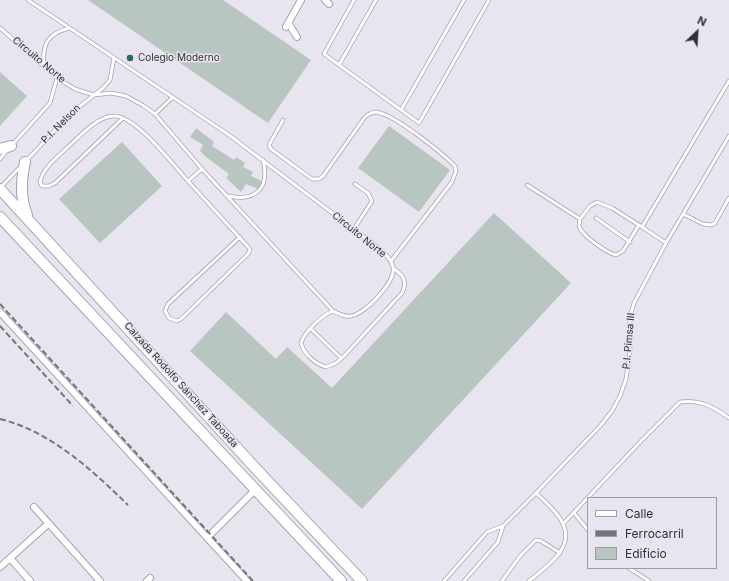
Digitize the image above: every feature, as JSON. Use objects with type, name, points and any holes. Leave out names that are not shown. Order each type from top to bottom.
[{"type":"main road","points":[[0,149],[11,146]]},
{"type":"main road","points":[[25,162],[22,175],[22,196],[28,219]]},
{"type":"main road","name":"Calzada Rodolfo Sánchez Taboada","points":[[0,189],[259,472],[362,581]]},
{"type":"main road","name":"Calzada Rodolfo Sánchez Taboada","points":[[0,217],[341,581]]},
{"type":"street","points":[[297,37],[288,26],[301,0]]},
{"type":"street","points":[[0,312],[247,581]]},
{"type":"street","points":[[207,538],[255,490]]},
{"type":"street","points":[[34,507],[100,581]]},
{"type":"street","points":[[0,567],[48,524]]},
{"type":"street","points":[[10,558],[30,581]]},
{"type":"lane","name":"Circuito Norte","points":[[0,28],[57,78],[75,89],[94,95],[111,93],[126,96],[155,114],[202,169],[333,311],[344,316],[356,314],[372,302],[385,288],[393,274],[393,268],[391,261],[376,246],[263,160],[28,0]]},
{"type":"lane","points":[[354,0],[324,54],[419,123],[489,0]]},
{"type":"lane","points":[[339,65],[376,0]]},
{"type":"lane","points":[[401,110],[464,0]]},
{"type":"lane","points":[[44,66],[43,53],[48,38],[57,31],[70,28]]},
{"type":"lane","name":"P.I. Nelson","points":[[0,189],[70,114],[110,80],[114,58]]},
{"type":"lane","name":"P.I. Nelson","points":[[0,159],[50,103],[57,78]]},
{"type":"lane","points":[[666,243],[640,226],[612,208],[597,202],[590,206],[580,219],[579,226],[583,233],[614,254],[621,254],[640,226],[729,81]]},
{"type":"lane","points":[[155,114],[172,98]]},
{"type":"lane","points":[[283,120],[269,145],[271,149],[312,179],[320,179],[323,176],[365,117],[370,113],[375,112],[390,117],[455,166],[456,171],[452,182],[391,261]]},
{"type":"lane","points":[[123,118],[54,183],[48,186],[42,186],[41,178],[46,168],[90,128],[105,118],[114,116],[123,118],[146,135],[240,237],[249,248],[248,254],[181,319],[176,321],[169,318],[165,310],[168,304],[240,237]]},
{"type":"lane","name":"P.I. Pimsa III","points":[[444,581],[487,532],[503,526],[601,425],[620,396],[626,379],[629,362],[630,317],[642,285],[729,136]]},
{"type":"lane","points":[[228,196],[248,198],[258,192],[264,182],[265,176],[263,160]]},
{"type":"lane","points":[[188,181],[202,169]]},
{"type":"lane","points":[[354,229],[372,201],[368,194],[355,184]]},
{"type":"lane","points":[[527,185],[580,219]]},
{"type":"lane","points":[[683,214],[703,224],[712,225],[715,223],[729,198]]},
{"type":"lane","points":[[596,218],[630,242]]},
{"type":"lane","points":[[333,311],[322,317],[301,343],[307,354],[318,364],[326,367],[330,366],[341,358],[402,293],[406,283],[400,274],[393,268]]},
{"type":"lane","points":[[311,329],[341,358]]},
{"type":"lane","points":[[589,497],[680,402],[699,402],[715,409],[729,418]]},
{"type":"lane","points":[[529,581],[560,553],[566,540],[563,524],[536,493]]},
{"type":"lane","points":[[563,524],[587,499]]},
{"type":"lane","points":[[574,513],[587,529]]},
{"type":"lane","name":"P.I. Pimsa III","points":[[464,581],[498,542],[503,526]]},
{"type":"lane","points":[[502,581],[520,556],[536,540],[541,540],[560,553]]},
{"type":"lane","points":[[631,569],[649,581]]},
{"type":"building","points":[[88,0],[223,0],[311,60],[268,123]]},
{"type":"building","points":[[0,72],[27,96],[0,126]]},
{"type":"building","points":[[389,126],[450,170],[419,212],[358,168]]},
{"type":"building","points":[[196,128],[214,142],[212,146],[234,160],[236,157],[245,163],[243,167],[253,172],[251,176],[262,181],[258,189],[246,184],[241,192],[226,178],[229,174],[206,157],[200,151],[203,145],[190,137]]},
{"type":"building","points":[[122,142],[162,186],[100,243],[59,199]]},
{"type":"building","points":[[494,213],[571,283],[362,509],[190,351],[226,312],[276,359],[287,347],[332,388]]},
{"type":"railway","points":[[0,304],[253,581]]},
{"type":"railway","points":[[0,326],[73,406]]},
{"type":"railway","points":[[0,419],[18,425],[53,442],[100,478],[128,505]]},
{"type":"place","name":"Colegio Moderno","points":[[130,58]]}]
